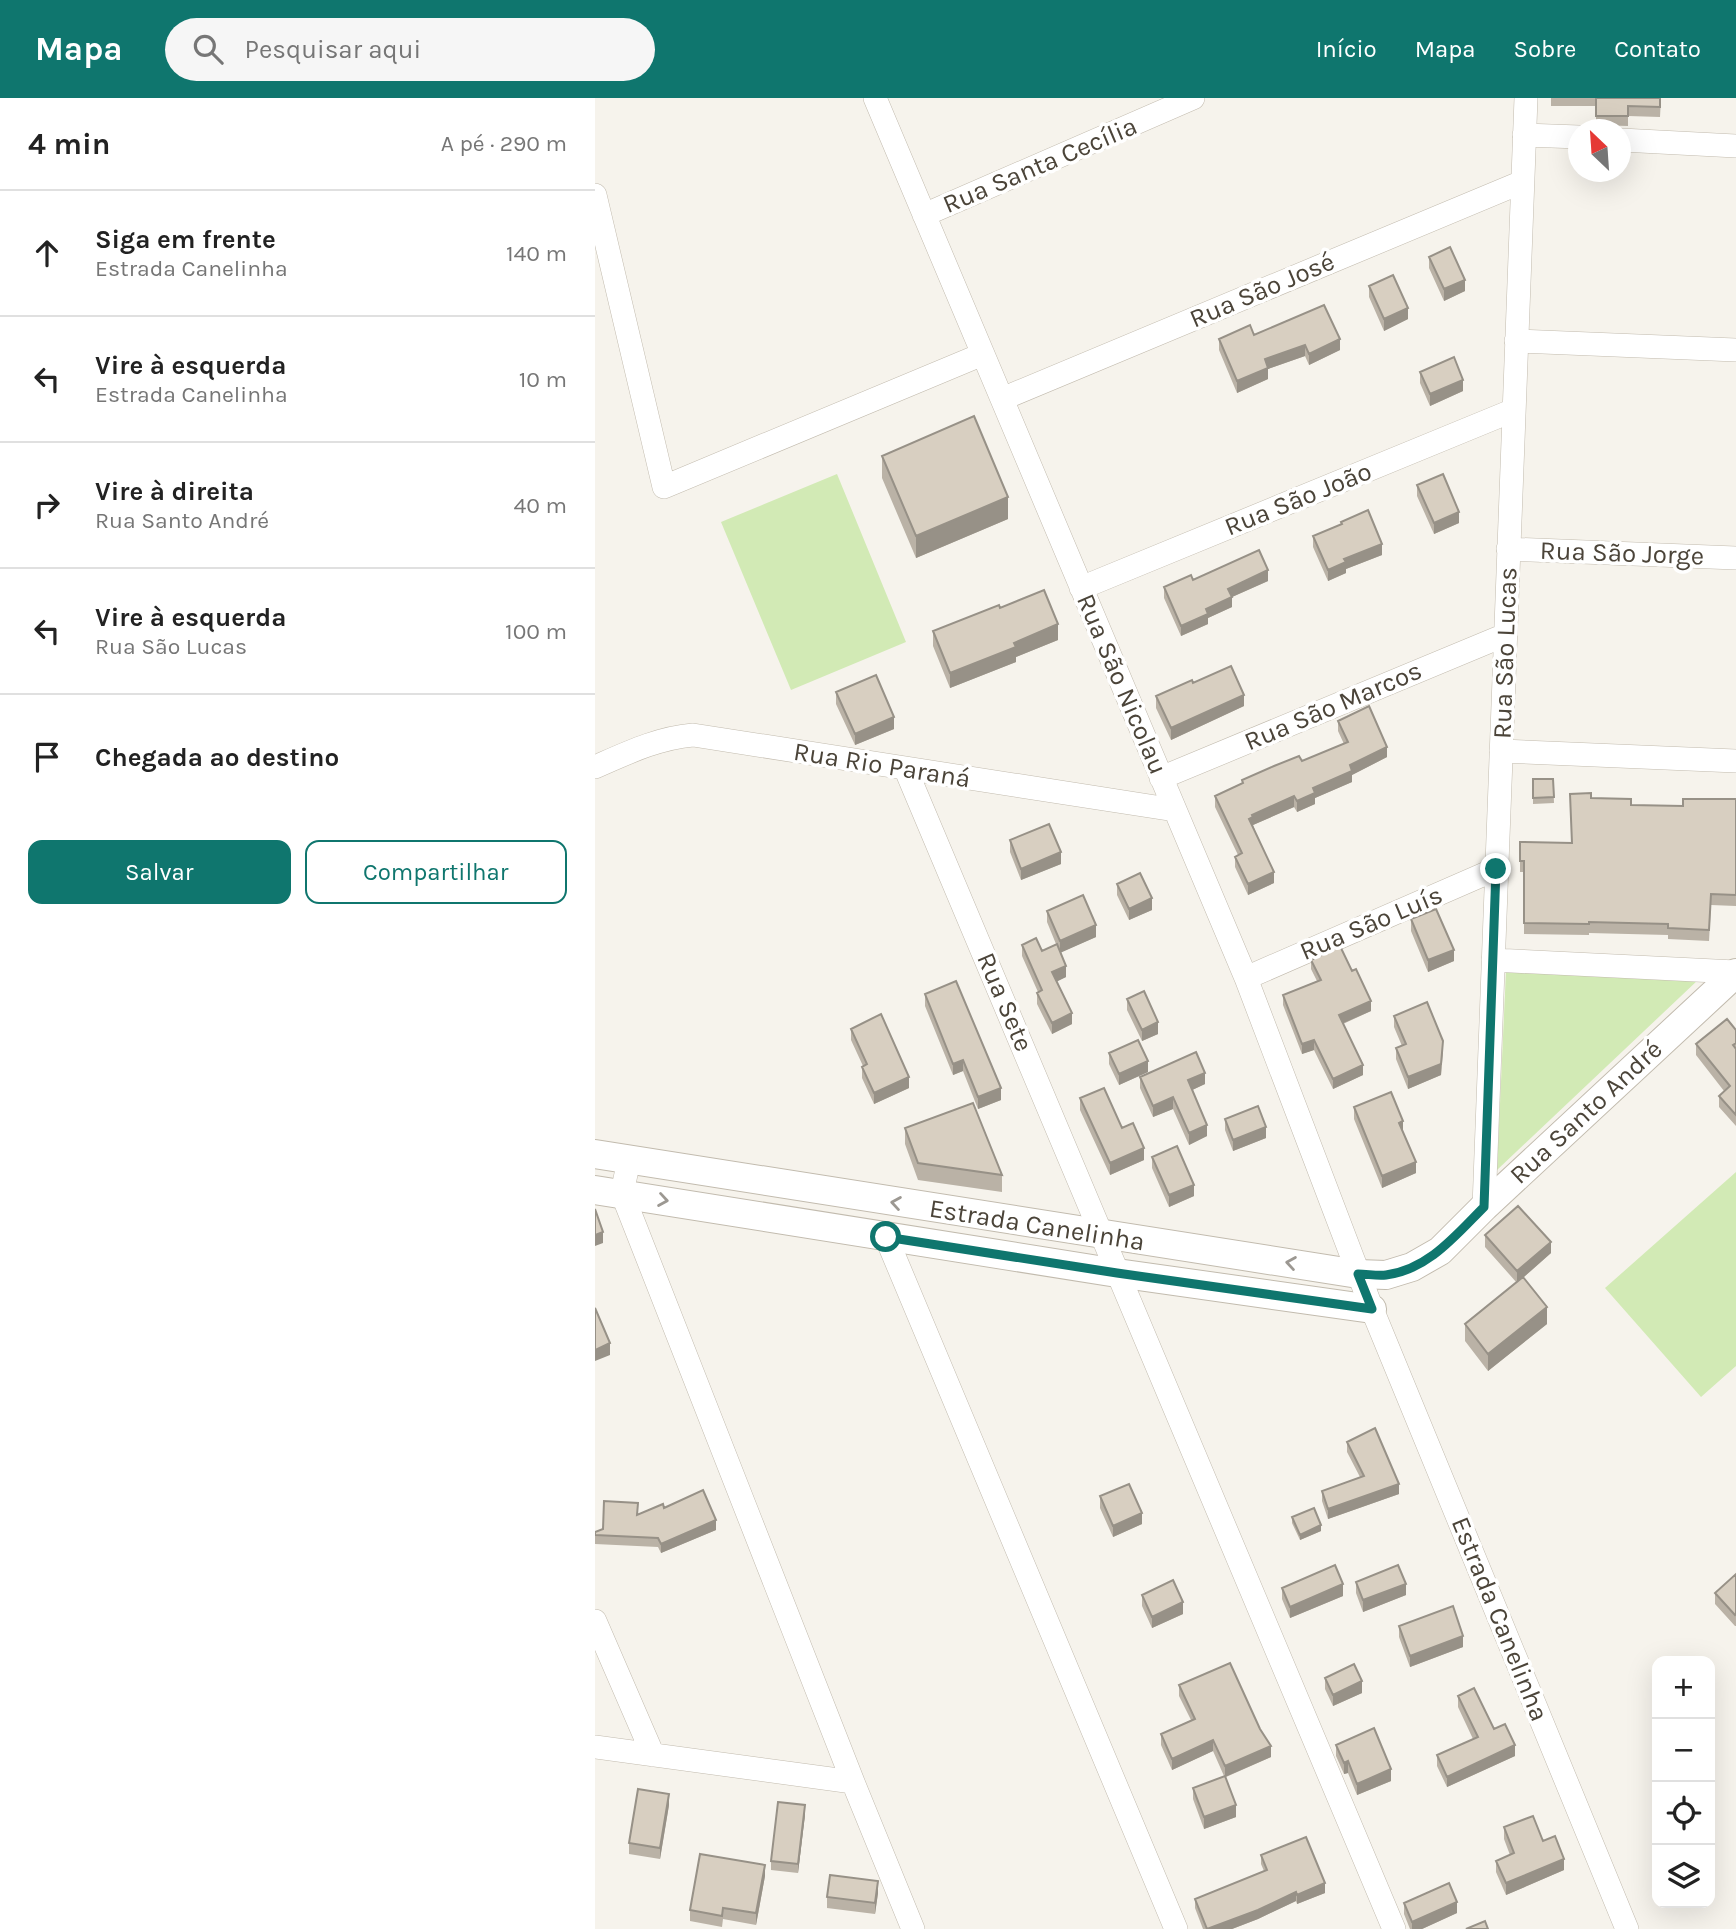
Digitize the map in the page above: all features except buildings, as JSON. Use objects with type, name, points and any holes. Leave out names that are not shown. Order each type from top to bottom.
[{"type":"street","name":"Rua São Nicolau","points":[[875,98],[1245,978],[1358,1274]]},
{"type":"street","name":"Rua Santa Cecília","points":[[924,215],[1193,98]]},
{"type":"street","name":"Rua São Lucas","points":[[1484,1207],[1526,98]]},
{"type":"street","points":[[1524,135],[1568,137]]},
{"type":"street","points":[[1631,141],[1736,146]]},
{"type":"street","name":"Rua São José","points":[[1002,399],[1522,182]]},
{"type":"street","points":[[595,195],[664,487],[983,354]]},
{"type":"street","points":[[1516,341],[1736,350]]},
{"type":"street","name":"Rua São João","points":[[1081,588],[1514,410]]},
{"type":"street","name":"Rua São Jorge","points":[[1508,549],[1736,558]]},
{"type":"street","name":"Rua São Marcos","points":[[1161,778],[1505,635]]},
{"type":"street","name":"Rua Rio Paraná","points":[[595,767],[649,744],[672,737],[693,735],[1175,810]]},
{"type":"street","points":[[1501,751],[1736,761]]},
{"type":"street","name":"Rua Sete","points":[[906,769],[1394,1929]]},
{"type":"street","name":"Rua São Luís","points":[[1245,978],[1496,869]]},
{"type":"street","points":[[1493,960],[1736,972]]},
{"type":"street","name":"Rua Santo André","points":[[1358,1274],[1386,1275],[1412,1267],[1440,1251],[1736,972]]},
{"type":"street","name":"Estrada Canelinha","points":[[595,1154],[1358,1274],[1627,1929]]},
{"type":"street","points":[[629,1160],[609,1191],[913,1929]]},
{"type":"street","name":"Estrada Canelinha","points":[[609,1191],[1117,1273],[1372,1309]]},
{"type":"street","points":[[886,1237],[1176,1929]]},
{"type":"street","points":[[595,1621],[653,1755]]},
{"type":"street","points":[[595,1747],[853,1782]]},
{"type":"green space","points":[[837,474],[906,642],[791,690],[721,522]]},
{"type":"green space","points":[[1506,971],[1698,980],[1497,1170]]},
{"type":"green space","points":[[1736,1172],[1736,1366],[1701,1397],[1605,1288]]},
{"type":"route","points":[[886,1237],[1372,1309],[1358,1274],[1386,1275],[1412,1267],[1440,1251],[1484,1207],[1496,869]]}]
